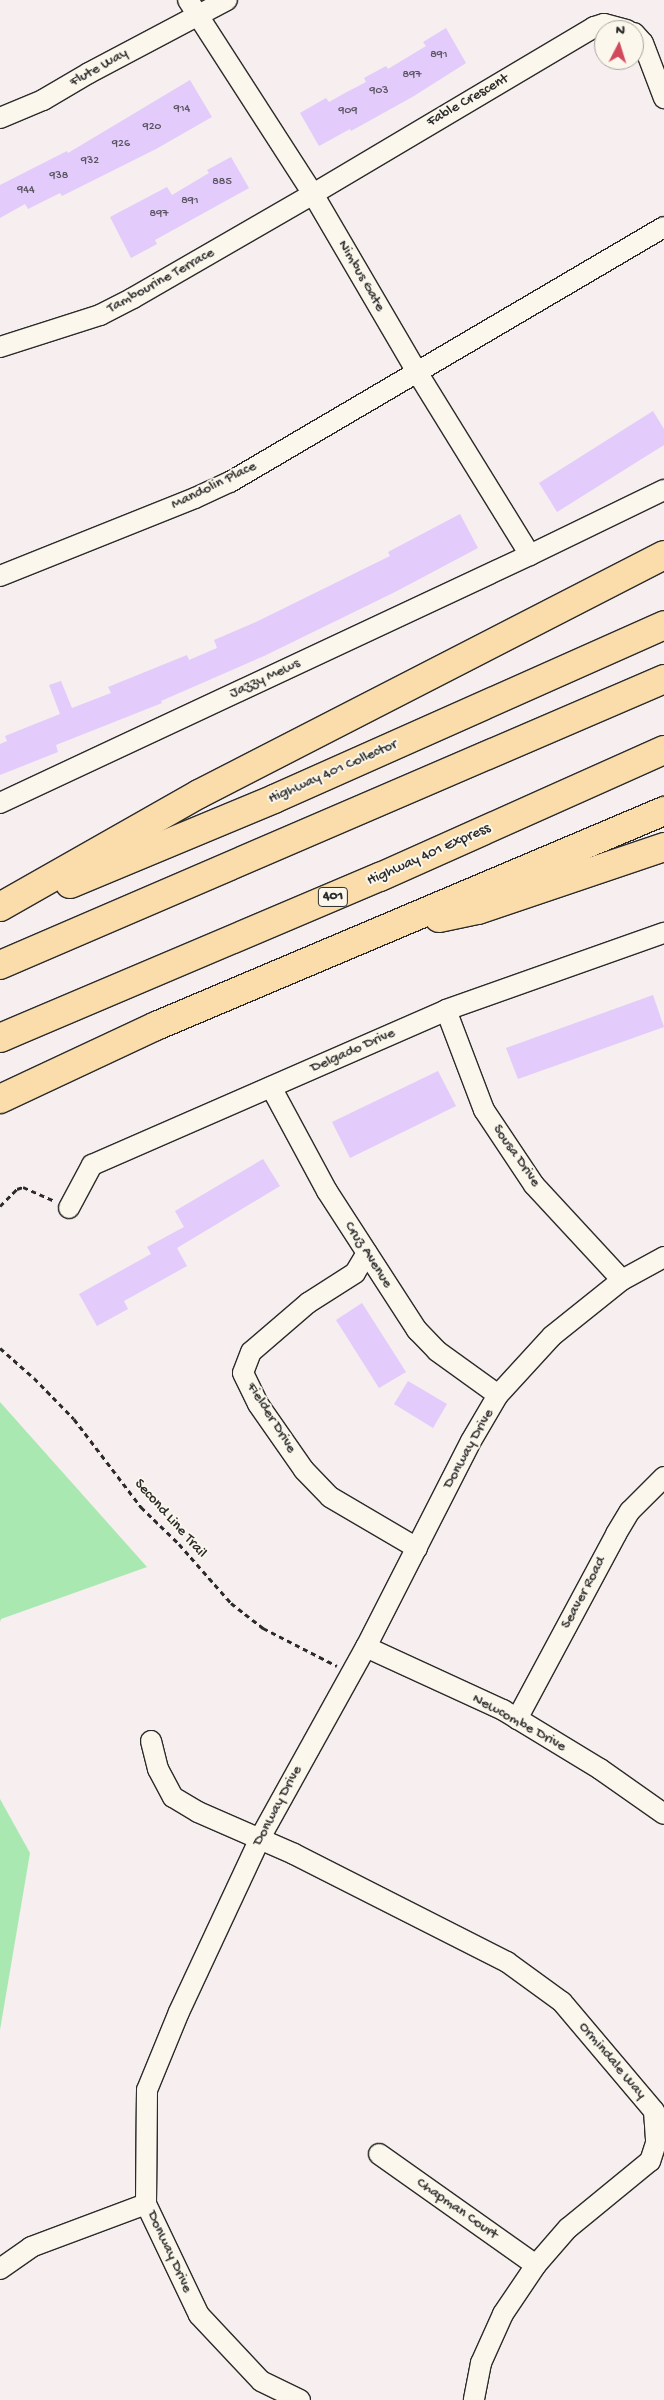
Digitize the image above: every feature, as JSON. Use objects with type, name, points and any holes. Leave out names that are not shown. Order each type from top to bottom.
[{"type":"highway","points":[[0,907],[199,794],[664,555]]},
{"type":"highway","name":"Highway 401 Collector","points":[[0,914],[274,798],[664,625]]},
{"type":"highway","points":[[0,965],[664,679]]},
{"type":"highway","name":"Highway 401 Express","points":[[0,1038],[380,877],[664,750]]},
{"type":"highway","points":[[0,1099],[156,1026],[664,811]]},
{"type":"highway","points":[[388,927],[478,910],[664,847]]},
{"type":"street","name":"Flute Way","points":[[0,118],[43,100],[192,8],[227,0]]},
{"type":"street","name":"Nimbus Gate","points":[[192,8],[313,194],[417,372],[530,555]]},
{"type":"street","name":"Fable Crescent","points":[[313,194],[594,27]]},
{"type":"street","points":[[644,46],[664,98]]},
{"type":"street","name":"Tambourine Terrace","points":[[0,347],[100,315],[313,194]]},
{"type":"street","points":[[417,372],[664,228]]},
{"type":"street","name":"Mandolin Place","points":[[0,576],[195,498],[230,482],[417,372]]},
{"type":"street","name":"Jazzy Mews","points":[[0,803],[530,555],[664,490]]},
{"type":"street","name":"Delgado Drive","points":[[69,1208],[92,1165],[446,1010],[663,935]]},
{"type":"street","name":"Sousa Drive","points":[[446,1010],[484,1110],[534,1185],[622,1280]]},
{"type":"street","name":"Cruz Avenue","points":[[271,1087],[327,1191],[417,1330],[437,1351],[498,1395]]},
{"type":"street","name":"Fielder Drive","points":[[367,1253],[355,1273],[308,1303],[251,1352],[243,1373],[258,1404],[304,1470],[330,1497],[417,1548]]},
{"type":"street","name":"Donway Drive","points":[[300,2400],[262,2381],[199,2315],[146,2204],[148,2090],[179,2012],[260,1838],[366,1647],[471,1441],[498,1395],[552,1336],[622,1280],[664,1257]]},
{"type":"street","name":"Seaver Road","points":[[518,1719],[616,1534],[630,1511],[664,1477]]},
{"type":"street","name":"Newcombe Drive","points":[[366,1647],[503,1710],[600,1769],[664,1814]]},
{"type":"street","name":"Ormindale Way","points":[[151,1741],[158,1770],[173,1797],[198,1812],[260,1838],[507,1962],[562,2002],[654,2111],[656,2142],[650,2161],[568,2228],[536,2265],[503,2314],[481,2363],[474,2400]]},
{"type":"street","name":"Chapman Court","points":[[379,2154],[536,2265]]},
{"type":"street","points":[[0,2269],[31,2247],[146,2204]]},
{"type":"path","points":[[0,1206],[17,1189],[23,1187],[30,1188],[69,1208]]},
{"type":"path","name":"Second Line Trail","points":[[0,1348],[34,1378],[74,1419],[140,1507],[179,1544],[230,1603],[263,1628],[351,1672]]},
{"type":"green space","points":[[0,1402],[147,1567],[1,1619],[0,1622]]},
{"type":"green space","points":[[0,1799],[30,1853],[0,2030]]},
{"type":"building","points":[[446,28],[466,63],[414,96],[351,131],[350,129],[319,146],[300,113],[326,98],[329,102],[366,82],[364,78],[386,66],[388,69],[426,46],[423,42]]},
{"type":"building","points":[[190,80],[212,117],[156,149],[62,196],[60,193],[28,209],[25,204],[0,218],[0,185],[67,151],[68,153]]},
{"type":"building","points":[[231,157],[249,188],[155,240],[157,244],[131,258],[110,217],[167,187],[172,195],[209,173],[207,170]]},
{"type":"building","points":[[653,411],[664,429],[664,445],[557,512],[539,483]]},
{"type":"building","points":[[460,514],[478,548],[395,592],[264,656],[161,701],[162,703],[56,745],[58,752],[0,775],[0,744],[7,741],[5,736],[60,714],[49,685],[61,681],[72,708],[111,693],[108,687],[187,655],[189,660],[217,648],[214,640],[256,622],[390,556],[388,552]]},
{"type":"building","points":[[653,995],[664,1027],[518,1079],[506,1048]]},
{"type":"building","points":[[438,1071],[456,1106],[350,1158],[332,1122]]},
{"type":"building","points":[[263,1159],[280,1186],[177,1248],[187,1266],[124,1301],[128,1309],[97,1326],[79,1294],[151,1254],[147,1247],[184,1227],[175,1211]]},
{"type":"building","points":[[362,1303],[406,1372],[379,1388],[336,1320]]},
{"type":"building","points":[[408,1381],[447,1404],[433,1428],[394,1404]]}]
